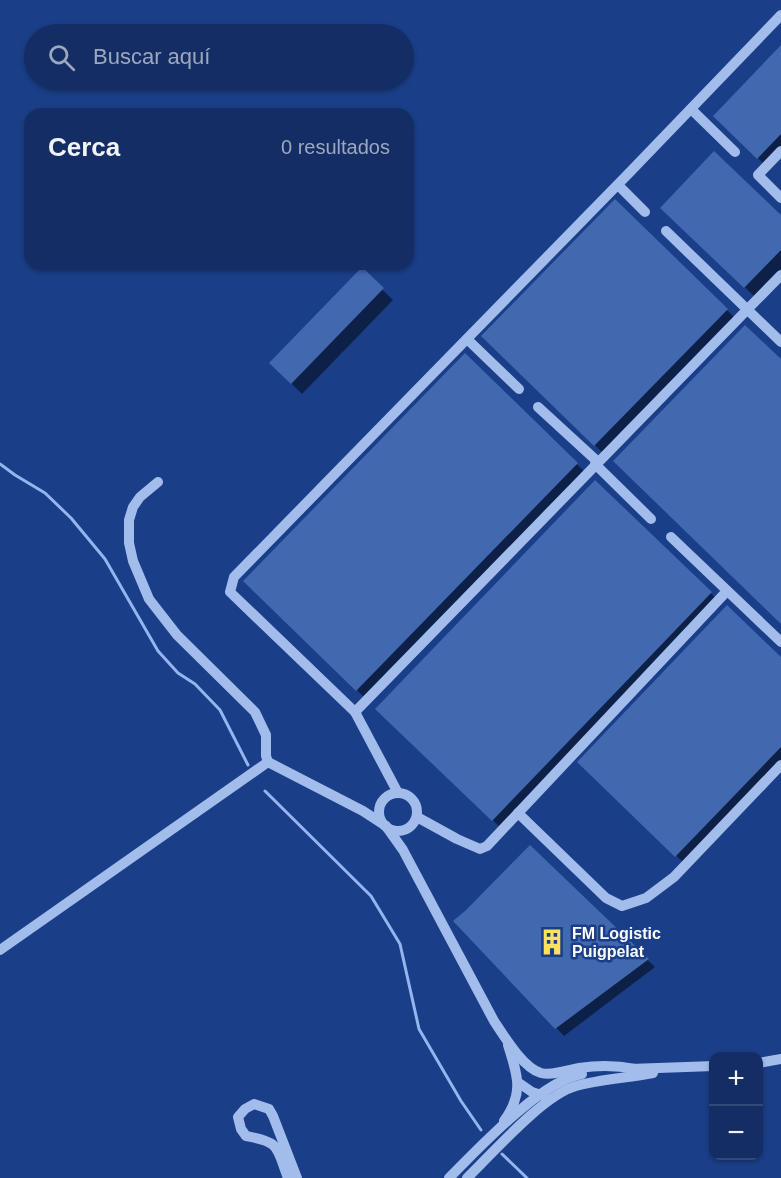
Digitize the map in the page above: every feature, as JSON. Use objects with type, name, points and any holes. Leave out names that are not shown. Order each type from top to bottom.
[{"type":"street","points":[[398,793],[355,712],[230,592],[234,577],[781,15]]},
{"type":"street","points":[[690,109],[735,152]]},
{"type":"street","points":[[781,151],[758,175],[781,198]]},
{"type":"street","points":[[618,185],[645,212]]},
{"type":"street","points":[[666,231],[781,342]]},
{"type":"street","points":[[355,712],[781,275]]},
{"type":"street","points":[[468,339],[519,389]]},
{"type":"street","points":[[538,406],[651,519]]},
{"type":"street","points":[[158,482],[140,497],[131,513],[129,543],[133,561],[149,599],[177,635],[255,712],[266,735],[268,762],[363,811],[386,826],[398,831],[414,823],[417,817],[416,804],[408,795],[398,793],[389,795],[381,804],[380,816],[386,826],[403,850],[494,1021],[537,1078],[540,1089],[531,1110],[485,1151],[466,1178]]},
{"type":"street","points":[[671,537],[781,642]]},
{"type":"street","points":[[417,817],[480,849],[487,846],[727,591]]},
{"type":"street","points":[[0,950],[268,762]]},
{"type":"street","points":[[518,813],[606,898],[621,906],[646,898],[674,878],[781,765]]},
{"type":"street","points":[[490,1138],[511,1111],[517,1097],[519,1083],[506,1039]]},
{"type":"street","points":[[763,1062],[781,1059]]},
{"type":"street","points":[[528,1065],[541,1073],[616,1065],[635,1069]]},
{"type":"street","points":[[449,1178],[539,1095],[554,1084],[572,1076],[635,1069],[709,1066]]},
{"type":"street","points":[[466,1178],[540,1108],[555,1096],[574,1086],[681,1068]]},
{"type":"street","points":[[519,1083],[539,1095],[545,1095],[572,1081],[590,1083]]},
{"type":"street","points":[[288,1178],[276,1147],[263,1138],[246,1136],[241,1129],[238,1117],[254,1104],[269,1109],[297,1178]]},
{"type":"building","points":[[781,45],[781,134],[757,159],[713,116]]},
{"type":"building","points":[[714,151],[781,215],[781,250],[744,288],[660,208]]},
{"type":"building","points":[[615,199],[728,309],[594,446],[481,336]]},
{"type":"building","points":[[359,270],[365,270],[384,288],[291,384],[269,363]]},
{"type":"building","points":[[745,325],[781,359],[781,624],[613,461]]},
{"type":"building","points":[[465,353],[578,463],[356,691],[243,581]]},
{"type":"building","points":[[595,480],[712,592],[492,821],[375,709]]},
{"type":"building","points":[[727,605],[781,657],[781,747],[675,857],[577,762]]},
{"type":"building","name":"FM Logistic Puigpelat","points":[[530,845],[649,959],[555,1029],[453,921]]},
{"type":"waterway","points":[[0,464],[45,493],[71,518],[105,559],[158,651],[178,673],[195,684],[220,710],[248,765]]},
{"type":"waterway","points":[[265,791],[371,896],[400,944],[419,1029],[461,1101],[481,1130]]},
{"type":"waterway","points":[[502,1154],[527,1178]]},
{"type":"place","name":"FM Logistic Puigpelat","points":[[552,942]]}]
